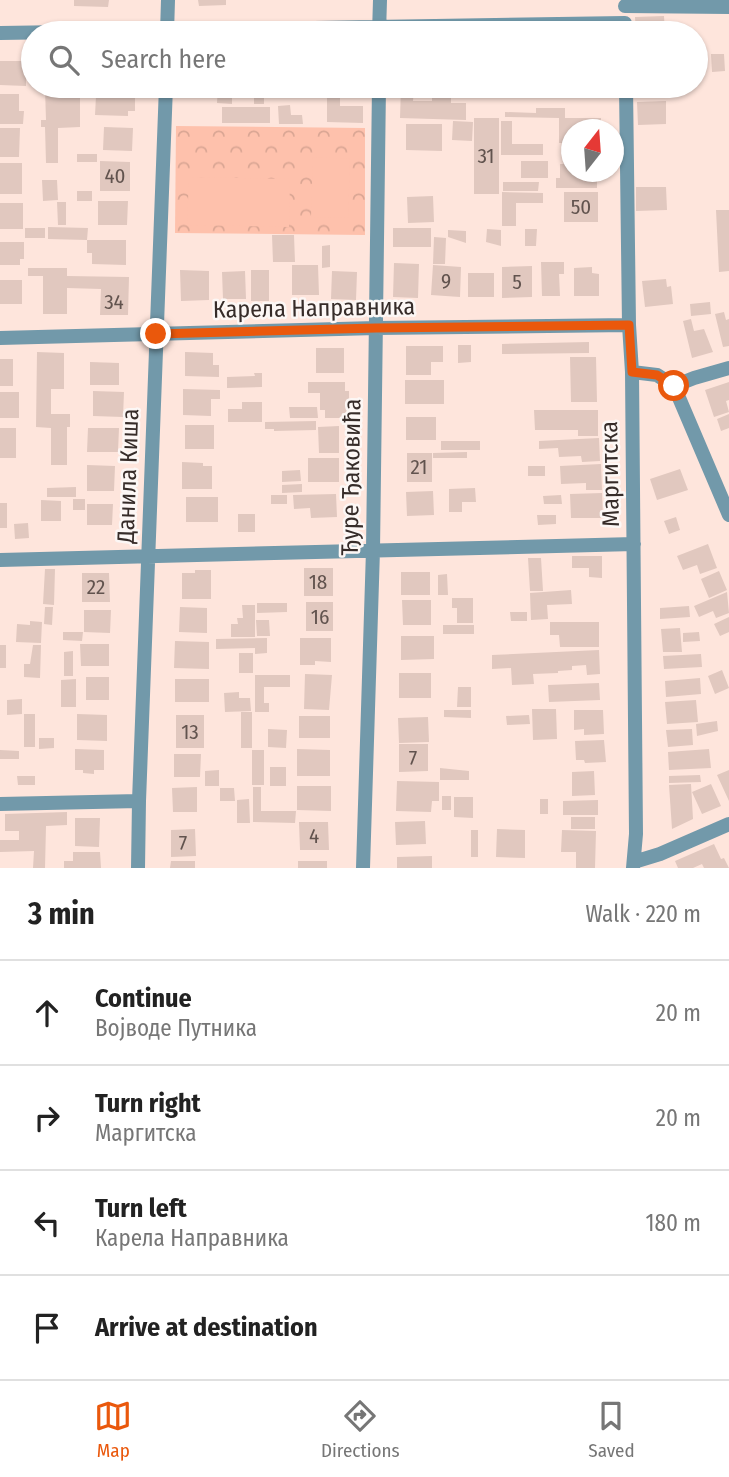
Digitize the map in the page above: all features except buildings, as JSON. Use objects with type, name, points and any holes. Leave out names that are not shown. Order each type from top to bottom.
[{"type":"street","points":[[167,21],[168,0]]},
{"type":"street","points":[[379,21],[380,0]]},
{"type":"street","points":[[625,21],[625,3],[729,7]]},
{"type":"street","points":[[0,33],[21,33]]},
{"type":"street","name":"Данила Киша","points":[[138,868],[147,556],[166,98]]},
{"type":"street","name":"Ђуре Ђаковића","points":[[363,868],[373,550],[379,98]]},
{"type":"street","name":"Маргитска","points":[[626,98],[632,372],[636,866]]},
{"type":"street","name":"Карела Направника","points":[[0,338],[376,328],[629,325]]},
{"type":"street","points":[[674,386],[694,377],[729,368]]},
{"type":"street","points":[[632,372],[657,375],[674,386],[729,515]]},
{"type":"street","points":[[0,560],[634,544]]},
{"type":"street","points":[[0,804],[139,801]]},
{"type":"street","points":[[636,866],[729,824]]},
{"type":"green space","points":[[176,126],[365,128],[365,235],[175,233]]},
{"type":"green space","points":[[313,157],[350,159],[348,218],[311,217]]},
{"type":"green space","points":[[189,177],[290,179],[289,227],[187,225]]},
{"type":"route","points":[[156,334],[629,325],[632,372],[657,375],[674,386]]}]
